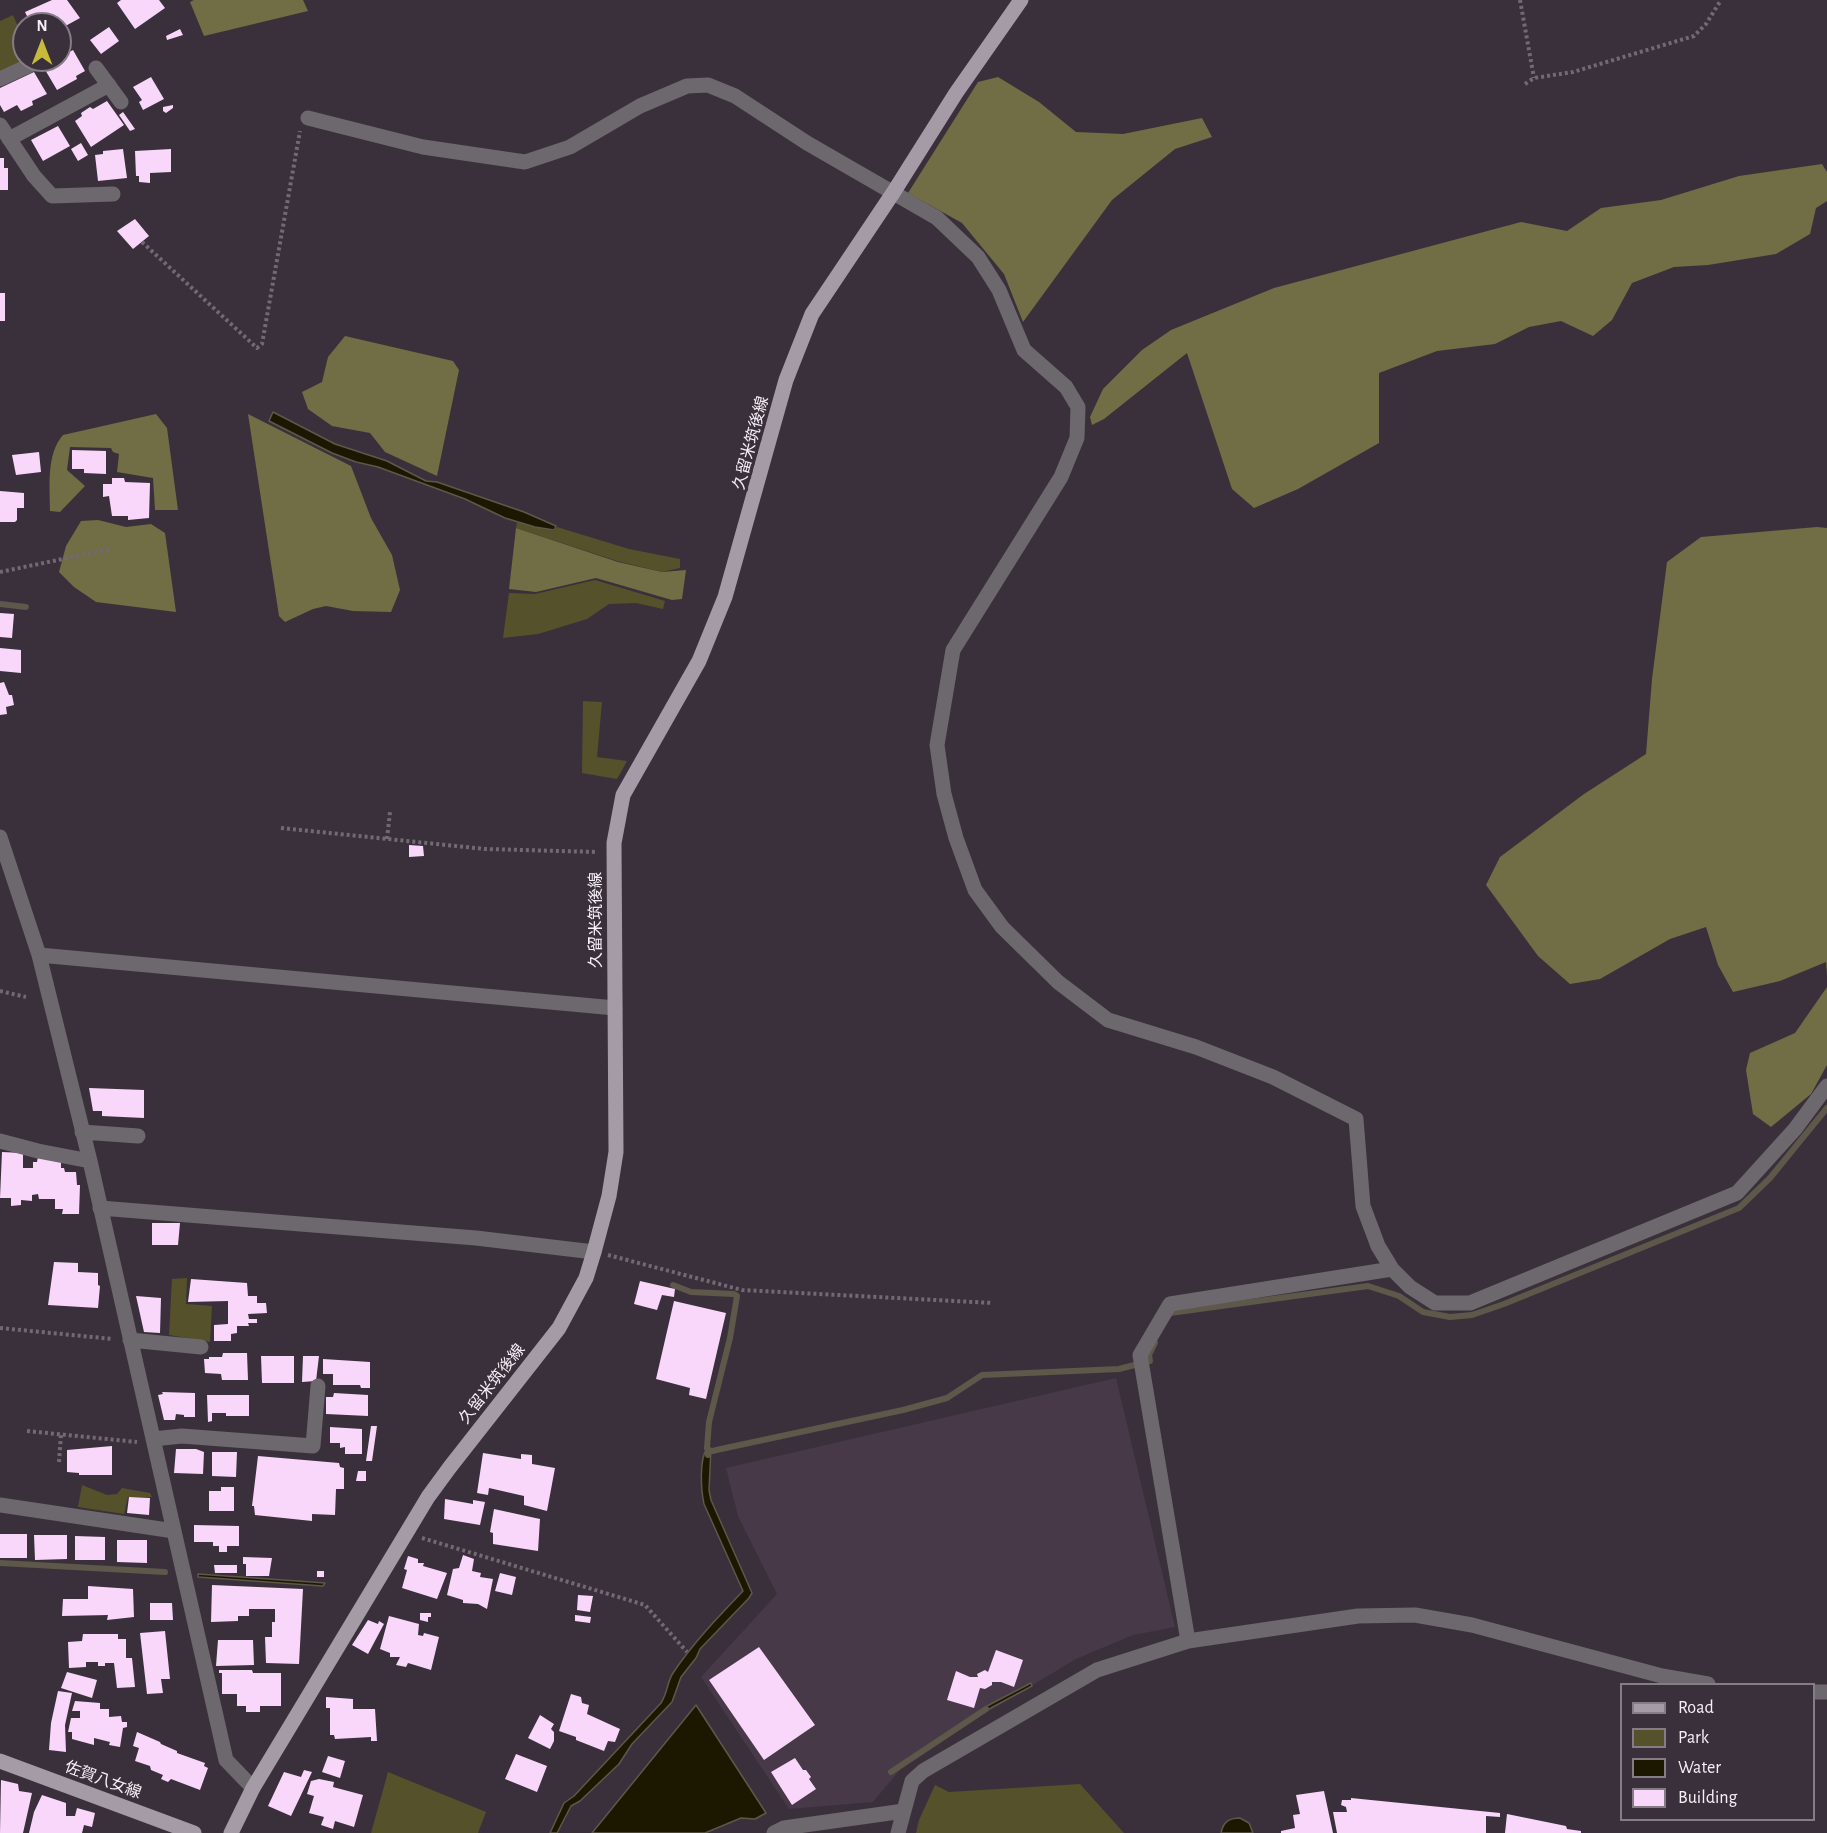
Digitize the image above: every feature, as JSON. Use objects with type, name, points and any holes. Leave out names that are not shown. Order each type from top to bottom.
[{"type":"main road","name":"久留米筑後線","points":[[231,1833],[253,1788],[406,1533],[450,1467],[559,1328],[585,1278],[609,1196],[616,1152],[614,843],[623,795],[699,661],[725,597],[786,380],[812,314],[893,193],[956,93],[1020,0]]},
{"type":"main road","name":"佐賀八女線","points":[[0,1761],[194,1833]]},
{"type":"street","points":[[96,68],[121,102]]},
{"type":"street","points":[[0,79],[15,72]]},
{"type":"street","points":[[9,139],[109,85]]},
{"type":"street","points":[[308,118],[423,147],[525,162],[570,147],[640,106],[687,86],[708,85],[735,96],[807,143],[937,218],[978,257],[999,290],[1024,350],[1066,387],[1078,407],[1077,438],[1061,477],[953,650],[944,693],[937,746],[944,794],[956,838],[975,890],[1010,935],[1058,982],[1108,1020],[1196,1047],[1273,1077],[1356,1119],[1363,1206],[1378,1246],[1392,1269],[1410,1287],[1435,1303],[1470,1303],[1737,1193],[1795,1129],[1827,1086]]},
{"type":"street","points":[[0,125],[34,176],[52,195],[113,194]]},
{"type":"street","points":[[0,837],[39,955],[90,1161],[125,1340],[154,1442],[226,1760],[253,1788]]},
{"type":"street","points":[[39,955],[615,1008]]},
{"type":"street","points":[[82,1132],[138,1136]]},
{"type":"street","points":[[0,1141],[90,1161]]},
{"type":"street","points":[[100,1208],[476,1238],[594,1252]]},
{"type":"street","points":[[1188,1641],[1140,1355],[1170,1304],[1392,1269]]},
{"type":"street","points":[[125,1340],[201,1347]]},
{"type":"street","points":[[154,1442],[182,1436],[313,1446],[318,1386]]},
{"type":"street","points":[[0,1505],[174,1531]]},
{"type":"street","points":[[898,1833],[912,1781],[923,1771],[1097,1670],[1188,1641],[1358,1616],[1415,1615],[1472,1625],[1662,1676],[1702,1683]]},
{"type":"street","points":[[774,1833],[784,1828],[904,1811]]},
{"type":"path","points":[[1520,0],[1534,78]]},
{"type":"path","points":[[1525,84],[1534,78],[1573,72],[1694,36],[1706,24],[1721,0]]},
{"type":"path","points":[[142,242],[257,348],[262,344],[303,116],[308,118]]},
{"type":"path","points":[[0,572],[111,549]]},
{"type":"path","points":[[387,839],[390,812]]},
{"type":"path","points":[[281,828],[485,849],[614,852]]},
{"type":"path","points":[[0,991],[26,997]]},
{"type":"path","points":[[594,1252],[742,1290],[993,1303]]},
{"type":"path","points":[[0,1328],[125,1340]]},
{"type":"path","points":[[27,1431],[154,1442]]},
{"type":"path","points":[[59,1462],[62,1434]]},
{"type":"path","points":[[406,1533],[645,1605],[687,1652]]},
{"type":"shaded area","points":[[194,0],[303,0],[308,11],[204,36],[190,2]]},
{"type":"shaded area","points":[[998,77],[1039,102],[1076,132],[1123,134],[1202,118],[1212,137],[1175,149],[1112,200],[1023,322],[1004,274],[962,223],[908,193],[978,82]]},
{"type":"shaded area","points":[[1822,164],[1827,172],[1827,201],[1816,208],[1810,234],[1776,254],[1708,265],[1674,267],[1632,283],[1612,320],[1593,336],[1561,321],[1529,327],[1495,344],[1437,351],[1379,373],[1379,443],[1298,489],[1254,508],[1232,489],[1187,353],[1104,419],[1092,425],[1090,417],[1103,389],[1142,350],[1171,330],[1274,288],[1521,222],[1567,231],[1601,208],[1661,200],[1739,176]]},
{"type":"shaded area","points":[[345,336],[453,361],[459,370],[437,476],[385,452],[370,433],[332,426],[308,409],[302,392],[322,382],[328,357]]},
{"type":"shaded area","points":[[156,414],[167,428],[178,510],[155,510],[153,478],[117,472],[119,454],[113,452],[111,448],[70,447],[67,470],[85,486],[60,512],[50,511],[51,461],[63,435]]},
{"type":"shaded area","points":[[248,414],[351,466],[371,518],[392,555],[400,590],[391,612],[353,611],[326,606],[313,609],[285,622],[279,616]]},
{"type":"shaded area","points":[[98,520],[126,527],[151,524],[165,533],[176,612],[96,602],[74,587],[59,572],[66,546],[81,521]]},
{"type":"shaded area","points":[[516,528],[618,562],[662,572],[686,570],[682,599],[672,600],[596,578],[536,592],[509,589]]},
{"type":"shaded area","points":[[1827,528],[1827,976],[1826,962],[1780,981],[1733,992],[1718,965],[1706,927],[1670,939],[1600,979],[1570,984],[1538,956],[1486,885],[1500,857],[1584,794],[1646,754],[1652,679],[1667,562],[1701,537]]},
{"type":"shaded area","points":[[1827,987],[1827,1065],[1811,1094],[1771,1127],[1753,1114],[1746,1070],[1750,1053],[1795,1033]]},
{"type":"shaded area","points":[[1116,1378],[1175,1627],[1133,1635],[1076,1659],[909,1759],[873,1802],[789,1809],[701,1677],[777,1594],[738,1516],[726,1468]]},
{"type":"green space","points":[[12,15],[12,67],[0,74],[0,21]]},
{"type":"green space","points":[[517,522],[554,531],[557,527],[629,549],[680,559],[680,568],[662,572],[617,561],[516,528]]},
{"type":"green space","points":[[595,580],[665,601],[663,609],[636,603],[609,604],[587,619],[538,634],[503,638],[509,593],[535,594]]},
{"type":"green space","points":[[583,701],[602,702],[597,757],[627,761],[617,779],[582,773]]},
{"type":"green space","points":[[187,1278],[186,1304],[212,1306],[210,1342],[169,1335],[172,1279]]},
{"type":"green space","points":[[82,1485],[107,1495],[117,1494],[122,1488],[150,1493],[152,1497],[128,1497],[124,1514],[78,1507]]},
{"type":"green space","points":[[388,1772],[486,1812],[478,1833],[371,1833]]},
{"type":"green space","points":[[1080,1784],[1124,1833],[916,1833],[919,1820],[935,1785],[949,1792]]},
{"type":"water","points":[[273,412],[335,444],[387,461],[426,481],[437,482],[524,512],[556,526],[554,530],[505,518],[465,499],[378,467],[332,453],[269,421]]},
{"type":"water","points":[[707,1448],[711,1448],[709,1490],[711,1500],[752,1593],[700,1649],[681,1677],[672,1702],[632,1744],[619,1764],[580,1801],[571,1806],[557,1833],[550,1833],[564,1803],[574,1796],[661,1703],[671,1676],[681,1662],[706,1630],[743,1591],[704,1504],[702,1467]]},
{"type":"water","points":[[198,1574],[325,1583],[323,1586],[198,1577]]},
{"type":"water","points":[[1031,1683],[1032,1686],[986,1709],[987,1706]]},
{"type":"water","points":[[696,1705],[766,1813],[755,1819],[741,1818],[705,1833],[592,1833]]},
{"type":"water","points":[[1240,1818],[1249,1823],[1253,1833],[1221,1833],[1227,1821]]},
{"type":"building","points":[[52,0],[67,0],[80,18],[72,22],[72,12],[25,12]]},
{"type":"building","points":[[121,0],[159,0],[165,8],[135,29],[117,3]]},
{"type":"building","points":[[109,27],[119,41],[101,54],[90,40]]},
{"type":"building","points":[[180,29],[183,35],[167,40],[166,36]]},
{"type":"building","points":[[72,51],[85,71],[76,76],[77,79],[57,90],[46,72],[72,72]]},
{"type":"building","points":[[34,72],[47,94],[32,101],[33,105],[21,111],[17,105],[4,112],[0,105],[0,88]]},
{"type":"building","points":[[151,77],[164,99],[143,110],[139,102],[142,100],[133,87]]},
{"type":"building","points":[[107,101],[124,125],[91,147],[75,121],[90,107],[93,109]]},
{"type":"building","points":[[173,105],[173,108],[166,113],[163,111],[163,107]]},
{"type":"building","points":[[123,112],[135,129],[130,131],[119,115]]},
{"type":"building","points":[[58,126],[70,146],[43,161],[31,140]]},
{"type":"building","points":[[81,143],[88,155],[78,161],[71,149]]},
{"type":"building","points":[[123,149],[127,178],[98,181],[95,155],[103,154],[103,151]]},
{"type":"building","points":[[171,149],[171,172],[150,173],[150,183],[139,182],[139,176],[136,176],[135,151]]},
{"type":"building","points":[[0,158],[4,158],[4,168],[8,168],[8,190],[0,190]]},
{"type":"building","points":[[135,219],[149,236],[133,249],[117,231]]},
{"type":"building","points":[[0,293],[5,293],[5,321],[0,321]]},
{"type":"building","points":[[72,450],[106,451],[106,474],[84,473],[84,469],[72,469]]},
{"type":"building","points":[[39,452],[41,472],[16,475],[12,455]]},
{"type":"building","points":[[112,478],[124,478],[125,482],[150,483],[149,518],[128,520],[128,516],[112,516],[109,496],[103,497],[103,484],[112,484]]},
{"type":"building","points":[[0,491],[24,493],[24,508],[17,508],[15,522],[0,522]]},
{"type":"building","points":[[0,613],[14,614],[12,638],[0,637]]},
{"type":"building","points":[[0,648],[21,650],[21,673],[0,671]]},
{"type":"building","points":[[4,682],[9,695],[12,695],[14,705],[6,707],[7,714],[0,715],[0,683]]},
{"type":"building","points":[[409,845],[423,846],[424,856],[409,857]]},
{"type":"building","points":[[89,1088],[144,1090],[144,1118],[102,1116],[102,1111],[93,1111]]},
{"type":"building","points":[[2,1152],[23,1153],[23,1168],[33,1168],[33,1162],[37,1162],[38,1156],[61,1161],[61,1168],[64,1168],[65,1172],[76,1172],[77,1185],[80,1185],[79,1214],[62,1214],[63,1209],[55,1209],[55,1199],[39,1199],[38,1194],[32,1195],[32,1201],[21,1200],[21,1205],[11,1206],[11,1198],[0,1198]]},
{"type":"building","points":[[152,1223],[180,1223],[178,1245],[152,1245]]},
{"type":"building","points":[[54,1262],[78,1263],[78,1272],[98,1273],[98,1285],[100,1286],[98,1308],[48,1305]]},
{"type":"building","points":[[191,1279],[247,1283],[248,1296],[257,1296],[257,1303],[266,1303],[267,1313],[248,1314],[249,1319],[257,1319],[257,1323],[237,1326],[237,1333],[231,1334],[231,1341],[214,1341],[214,1325],[228,1324],[228,1301],[188,1302]]},
{"type":"building","points":[[640,1281],[675,1289],[674,1297],[662,1295],[657,1310],[634,1304]]},
{"type":"building","points":[[136,1296],[161,1298],[160,1333],[144,1332]]},
{"type":"building","points":[[674,1301],[726,1313],[706,1399],[689,1395],[690,1388],[656,1379]]},
{"type":"building","points":[[223,1353],[247,1353],[248,1380],[222,1380],[221,1374],[205,1373],[204,1359],[222,1357]]},
{"type":"building","points":[[261,1356],[294,1356],[294,1383],[262,1383]]},
{"type":"building","points":[[303,1356],[319,1356],[316,1381],[302,1382]]},
{"type":"building","points":[[323,1359],[370,1362],[370,1388],[361,1388],[360,1385],[333,1385],[333,1374],[323,1374]]},
{"type":"building","points":[[162,1392],[195,1393],[195,1417],[176,1414],[175,1420],[164,1420],[158,1395],[163,1394]]},
{"type":"building","points":[[334,1393],[368,1395],[368,1416],[326,1414],[326,1397],[333,1397]]},
{"type":"building","points":[[207,1395],[249,1395],[249,1416],[226,1416],[226,1413],[212,1413],[212,1421],[208,1422]]},
{"type":"building","points":[[371,1426],[377,1426],[372,1461],[366,1461]]},
{"type":"building","points":[[330,1427],[362,1429],[362,1454],[345,1454],[345,1447],[340,1448],[340,1443],[330,1443]]},
{"type":"building","points":[[112,1446],[112,1475],[79,1475],[79,1473],[67,1472],[67,1450]]},
{"type":"building","points":[[176,1449],[196,1449],[204,1452],[203,1474],[174,1473]]},
{"type":"building","points":[[212,1452],[237,1452],[236,1477],[212,1476]]},
{"type":"building","points":[[483,1453],[521,1459],[521,1454],[532,1455],[532,1464],[555,1468],[547,1511],[524,1505],[524,1496],[489,1488],[488,1495],[477,1493]]},
{"type":"building","points":[[258,1456],[339,1463],[340,1467],[344,1468],[344,1489],[336,1489],[335,1515],[312,1514],[312,1521],[255,1515],[254,1506],[252,1506]]},
{"type":"building","points":[[358,1471],[366,1471],[366,1481],[356,1481]]},
{"type":"building","points":[[221,1487],[234,1487],[234,1511],[209,1511],[209,1491],[221,1491]]},
{"type":"building","points":[[129,1497],[150,1498],[149,1515],[127,1513]]},
{"type":"building","points":[[445,1499],[473,1504],[473,1500],[485,1502],[480,1525],[444,1519]]},
{"type":"building","points":[[494,1509],[540,1519],[538,1551],[493,1544],[493,1533],[490,1532]]},
{"type":"building","points":[[194,1525],[239,1526],[239,1546],[227,1546],[227,1552],[219,1552],[219,1546],[213,1546],[213,1542],[194,1542]]},
{"type":"building","points":[[0,1534],[27,1534],[27,1558],[0,1558]]},
{"type":"building","points":[[34,1535],[67,1535],[67,1559],[35,1560]]},
{"type":"building","points":[[75,1536],[105,1537],[105,1560],[75,1560]]},
{"type":"building","points":[[117,1540],[147,1540],[147,1563],[117,1562]]},
{"type":"building","points":[[463,1555],[474,1559],[472,1571],[481,1573],[480,1577],[493,1579],[487,1609],[478,1604],[463,1603],[463,1600],[447,1595],[453,1569],[459,1568]]},
{"type":"building","points":[[408,1556],[418,1559],[418,1563],[424,1563],[423,1566],[447,1573],[437,1599],[402,1588]]},
{"type":"building","points":[[243,1557],[272,1558],[269,1576],[246,1576],[246,1564],[243,1564]]},
{"type":"building","points":[[214,1565],[237,1565],[237,1573],[215,1573]]},
{"type":"building","points":[[317,1571],[324,1571],[324,1577],[317,1577]]},
{"type":"building","points":[[500,1573],[516,1577],[512,1595],[495,1591]]},
{"type":"building","points":[[212,1585],[303,1589],[299,1664],[266,1663],[265,1637],[272,1637],[275,1609],[249,1609],[249,1616],[238,1616],[238,1621],[211,1622]]},
{"type":"building","points":[[88,1586],[133,1589],[134,1617],[107,1620],[108,1615],[62,1616],[63,1599],[88,1599]]},
{"type":"building","points":[[578,1595],[593,1596],[590,1612],[577,1610]]},
{"type":"building","points":[[150,1603],[172,1603],[173,1620],[150,1620]]},
{"type":"building","points":[[420,1613],[431,1613],[428,1622],[420,1620]]},
{"type":"building","points":[[575,1615],[591,1617],[590,1623],[575,1621]]},
{"type":"building","points":[[389,1616],[419,1624],[418,1635],[423,1636],[424,1633],[439,1637],[431,1670],[408,1663],[406,1667],[396,1665],[400,1657],[390,1657],[390,1653],[380,1649]]},
{"type":"building","points":[[368,1620],[384,1624],[368,1654],[352,1645]]},
{"type":"building","points":[[165,1631],[170,1679],[161,1679],[163,1693],[147,1694],[140,1633]]},
{"type":"building","points":[[83,1634],[118,1634],[118,1639],[126,1639],[126,1658],[132,1658],[135,1687],[117,1688],[114,1663],[98,1666],[98,1662],[86,1662],[86,1667],[69,1668],[68,1642],[82,1641]]},
{"type":"building","points":[[218,1640],[253,1640],[254,1665],[216,1666]]},
{"type":"building","points":[[759,1647],[815,1725],[764,1760],[709,1680]]},
{"type":"building","points":[[996,1650],[1023,1660],[1014,1687],[1001,1682],[992,1682],[992,1685],[985,1689],[980,1688],[974,1708],[947,1700],[956,1671],[970,1677],[978,1677],[977,1674],[985,1670],[988,1672]]},
{"type":"building","points":[[219,1670],[281,1673],[281,1706],[260,1706],[260,1712],[246,1712],[246,1706],[237,1706],[237,1694],[222,1694],[222,1673],[219,1673]]},
{"type":"building","points":[[67,1672],[97,1680],[92,1698],[61,1688]]},
{"type":"building","points":[[58,1691],[72,1693],[65,1725],[66,1752],[49,1750],[51,1723]]},
{"type":"building","points":[[571,1694],[581,1697],[582,1703],[589,1705],[587,1714],[620,1729],[615,1742],[608,1741],[604,1751],[559,1731]]},
{"type":"building","points":[[326,1697],[353,1699],[353,1709],[375,1709],[377,1741],[371,1741],[371,1737],[335,1739],[334,1735],[330,1735],[330,1708],[326,1708]]},
{"type":"building","points":[[75,1701],[100,1703],[100,1709],[109,1709],[109,1717],[121,1716],[122,1722],[127,1722],[127,1727],[123,1728],[120,1747],[94,1738],[94,1745],[72,1739],[72,1732],[68,1732],[71,1718],[80,1718],[80,1711],[72,1711]]},
{"type":"building","points":[[540,1715],[554,1724],[551,1729],[554,1732],[554,1741],[550,1749],[528,1738]]},
{"type":"building","points":[[137,1732],[160,1742],[177,1753],[205,1763],[204,1766],[208,1768],[200,1790],[171,1779],[168,1782],[161,1779],[163,1775],[151,1770],[150,1766],[135,1761],[139,1748],[133,1746]]},
{"type":"building","points":[[516,1754],[547,1766],[537,1792],[505,1779]]},
{"type":"building","points":[[328,1756],[345,1761],[340,1778],[322,1772]]},
{"type":"building","points":[[795,1758],[811,1777],[809,1779],[816,1789],[792,1805],[771,1772]]},
{"type":"building","points":[[304,1770],[312,1772],[291,1816],[268,1806],[284,1772],[301,1777]]},
{"type":"building","points":[[319,1779],[334,1782],[333,1787],[363,1795],[354,1827],[335,1821],[333,1829],[321,1825],[324,1817],[309,1813],[314,1796],[307,1794],[311,1781]]},
{"type":"building","points":[[1,1780],[18,1784],[19,1791],[32,1793],[23,1833],[0,1833]]},
{"type":"building","points":[[1324,1791],[1333,1833],[1281,1833],[1281,1831],[1295,1828],[1293,1815],[1300,1814],[1296,1795]]},
{"type":"building","points":[[42,1795],[66,1803],[66,1816],[75,1816],[77,1808],[95,1813],[92,1827],[84,1825],[82,1833],[29,1833],[34,1812]]},
{"type":"building","points":[[1351,1798],[1500,1813],[1500,1817],[1486,1816],[1486,1833],[1337,1833],[1333,1812],[1347,1812],[1346,1807],[1341,1805],[1342,1800],[1351,1800]]},
{"type":"building","points":[[1507,1814],[1566,1826],[1567,1829],[1581,1831],[1581,1833],[1505,1833]]},
{"type":"waterway","points":[[0,604],[26,607]]},
{"type":"waterway","points":[[1169,1315],[1170,1313],[1368,1286],[1399,1296],[1423,1312],[1450,1317],[1472,1315],[1739,1208],[1770,1178],[1827,1108]]},
{"type":"waterway","points":[[673,1285],[691,1292],[737,1296],[730,1338],[709,1422],[707,1448]]},
{"type":"waterway","points":[[708,1455],[708,1452],[903,1410],[947,1398],[982,1375],[1119,1369],[1150,1361],[1149,1355],[1155,1343]]},
{"type":"waterway","points":[[0,1563],[165,1572]]},
{"type":"waterway","points":[[891,1772],[986,1709]]}]
